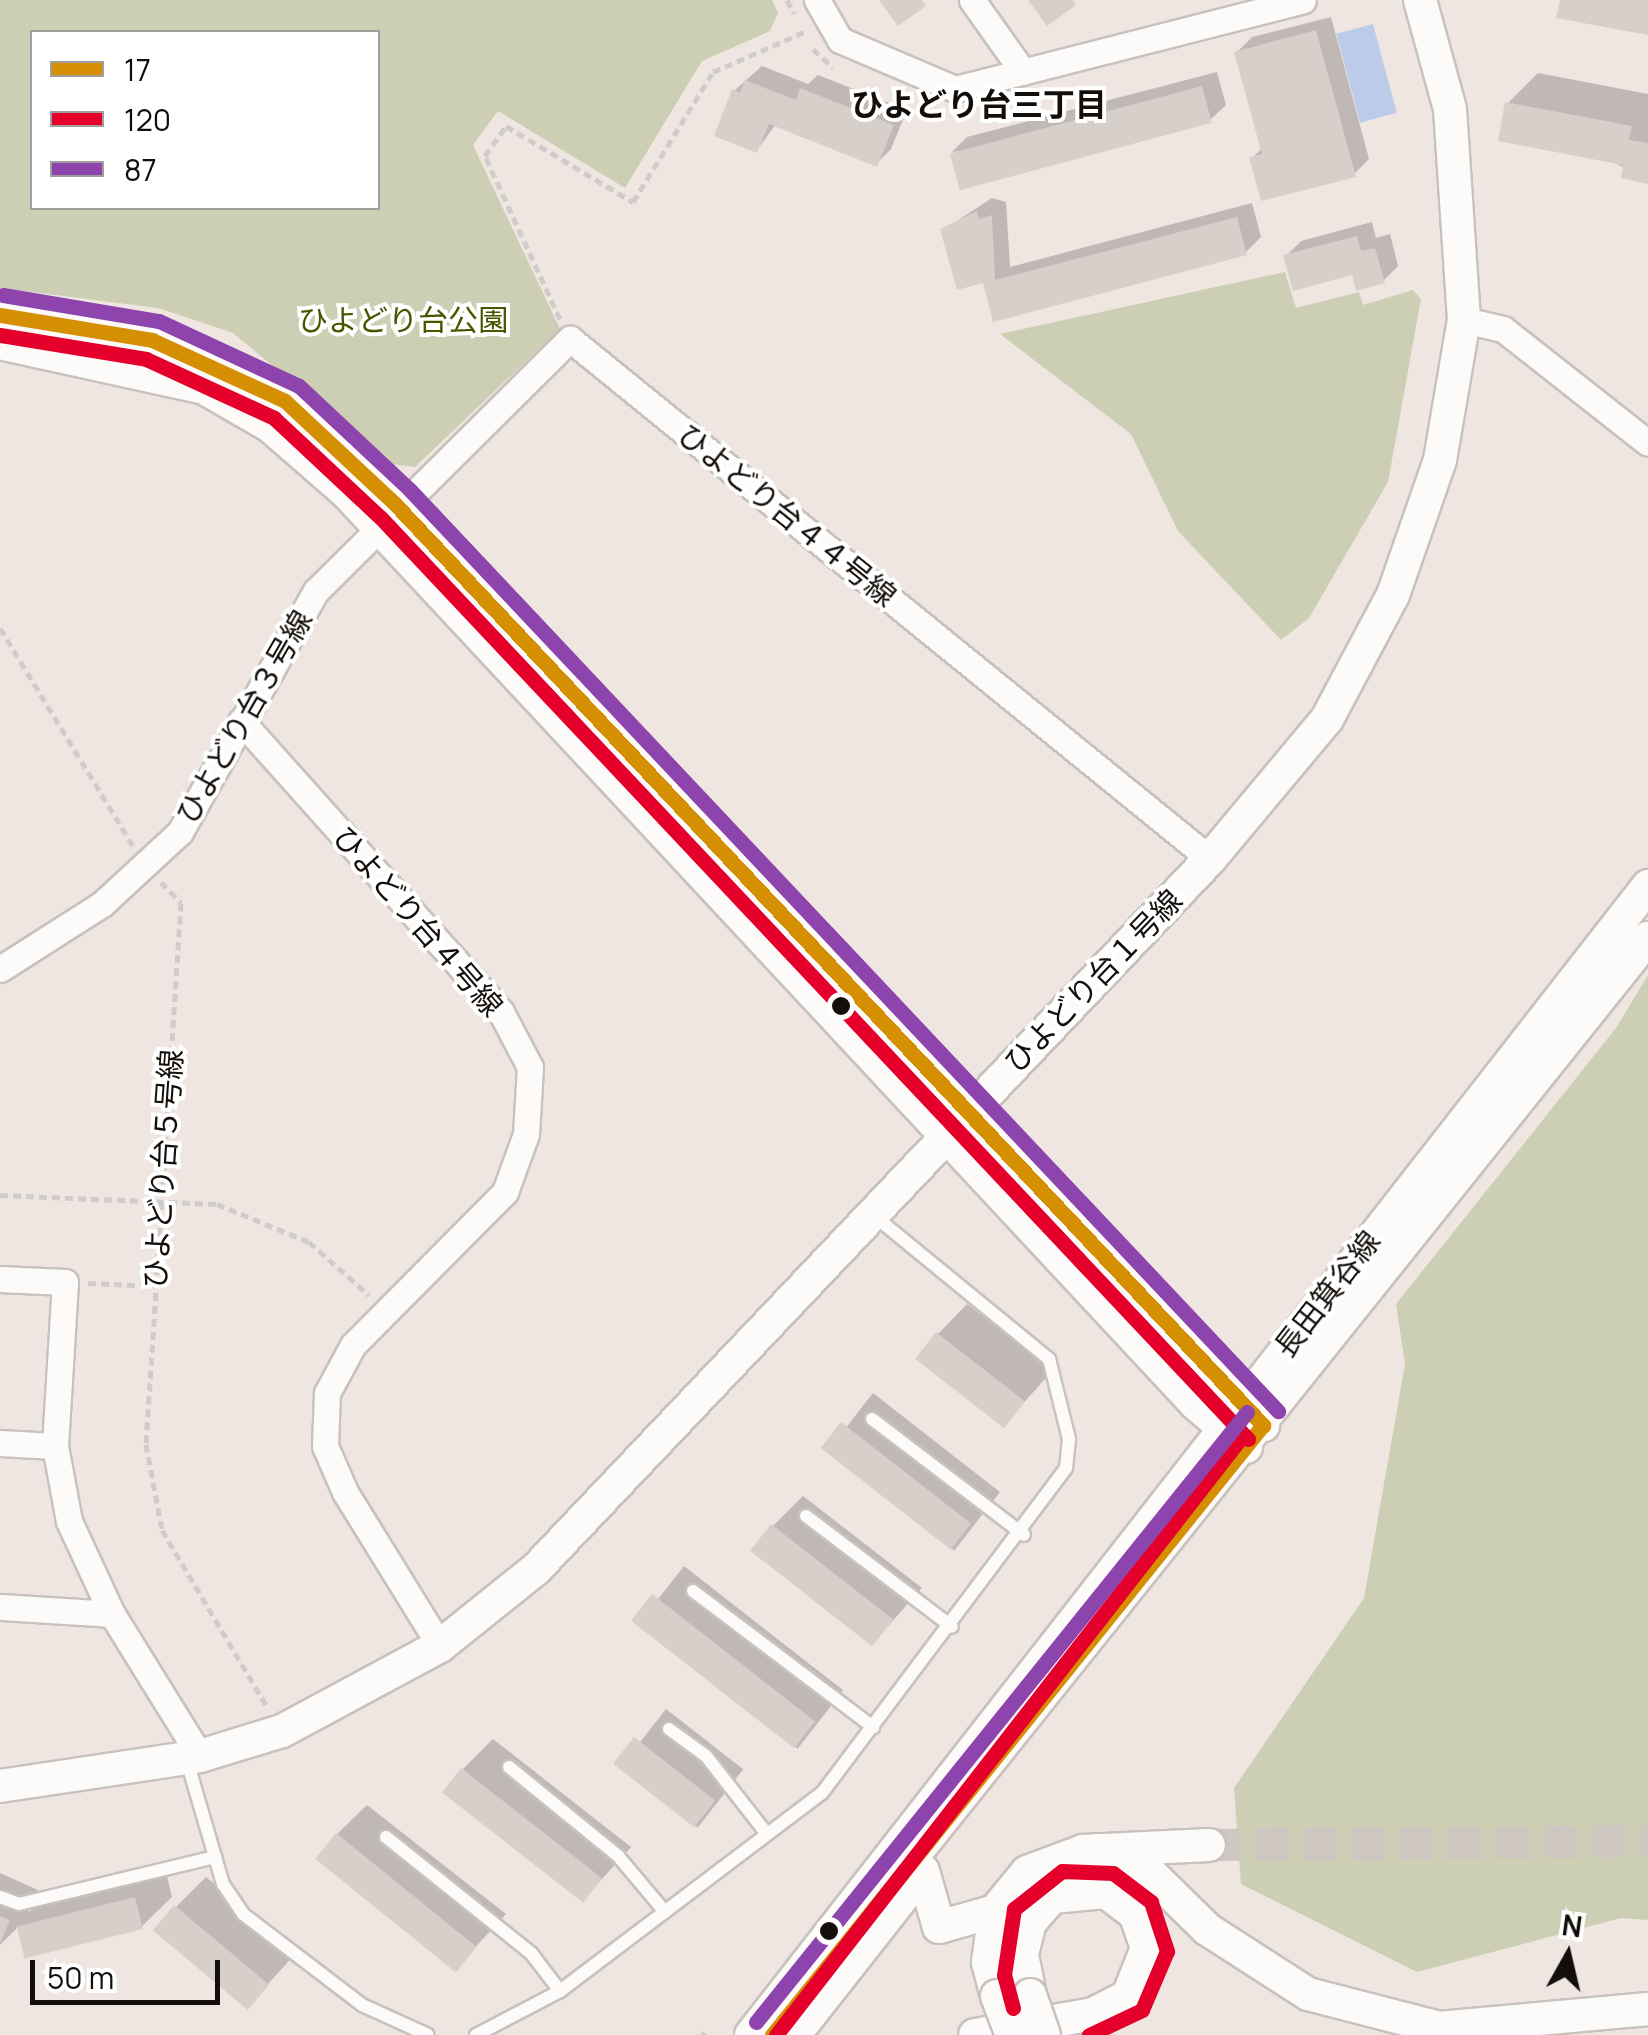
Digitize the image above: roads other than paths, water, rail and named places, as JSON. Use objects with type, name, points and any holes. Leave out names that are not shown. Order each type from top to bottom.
[{"type":"street","points":[[817,0],[840,40],[956,90],[1303,0]]},
{"type":"street","points":[[972,0],[1023,72]]},
{"type":"street","name":"ひよどり台１号線","points":[[0,1786],[193,1757],[282,1730],[440,1646],[536,1568],[1210,859],[1327,719],[1393,595],[1440,460],[1464,320],[1450,109],[1420,0]]},
{"type":"street","points":[[0,315],[152,340],[211,361],[285,401],[954,1126],[1243,1426]]},
{"type":"street","points":[[1464,320],[1503,329],[1648,442]]},
{"type":"street","name":"ひよどり台４４号線","points":[[386,513],[570,339],[1210,859]]},
{"type":"street","points":[[0,342],[204,388],[270,426],[386,513]]},
{"type":"street","name":"ひよどり台３号線","points":[[0,969],[146,866],[180,832],[316,591],[386,513]]},
{"type":"street","name":"ひよどり台４号線","points":[[241,721],[501,1012],[530,1067],[526,1134],[505,1192],[386,1312],[327,1393],[325,1446],[440,1646]]},
{"type":"street","name":"長田箕谷線","points":[[772,2035],[1058,1679],[1648,886]]},
{"type":"street","name":"長田箕谷線","points":[[751,2035],[1243,1426],[1648,938]]},
{"type":"street","points":[[0,1279],[65,1282],[54,1446],[69,1521],[112,1614],[193,1757]]},
{"type":"street","points":[[0,1443],[54,1446]]},
{"type":"street","points":[[0,1607],[112,1614]]},
{"type":"street","points":[[794,2035],[922,1871],[1058,1679]]},
{"type":"street","points":[[1012,2035],[996,1996],[988,1962],[995,1912],[1027,1872],[1098,1850],[1210,1845]]},
{"type":"street","points":[[1098,1850],[1146,1869],[1207,1929],[1308,1994],[1439,2028]]},
{"type":"street","points":[[922,1871],[939,1926],[995,1912]]},
{"type":"street","points":[[975,2035],[1094,2014],[1128,1996],[1146,1948],[1136,1914],[1106,1892],[1052,1897],[1030,1922],[1022,1956],[1030,1994],[1044,2035]]},
{"type":"street","points":[[1362,2035],[1648,2008]]},
{"type":"lane","points":[[476,2035],[560,1991],[822,1793],[1024,1535],[1066,1468],[1069,1439],[1049,1358],[871,1214]]},
{"type":"lane","points":[[872,1419],[1024,1535]]},
{"type":"lane","points":[[806,1516],[952,1626]]},
{"type":"lane","points":[[693,1591],[873,1727]]},
{"type":"lane","points":[[669,1728],[706,1756],[767,1834]]},
{"type":"lane","points":[[193,1757],[215,1858],[243,1914],[362,2005],[428,2035]]},
{"type":"lane","points":[[508,1767],[618,1856],[665,1912]]},
{"type":"lane","points":[[386,1836],[531,1953],[560,1991]]},
{"type":"lane","points":[[0,1897],[19,1904],[215,1858]]},
{"type":"water","points":[[1373,24],[1397,113],[1360,123],[1336,34]]},
{"type":"tunnel","points":[[1209,1845],[1648,1841]]},
{"type":"district","name":"ひよどり台三丁目","points":[[979,104]]},
{"type":"park label","name":"ひよどり台公園","points":[[403,320]]}]
